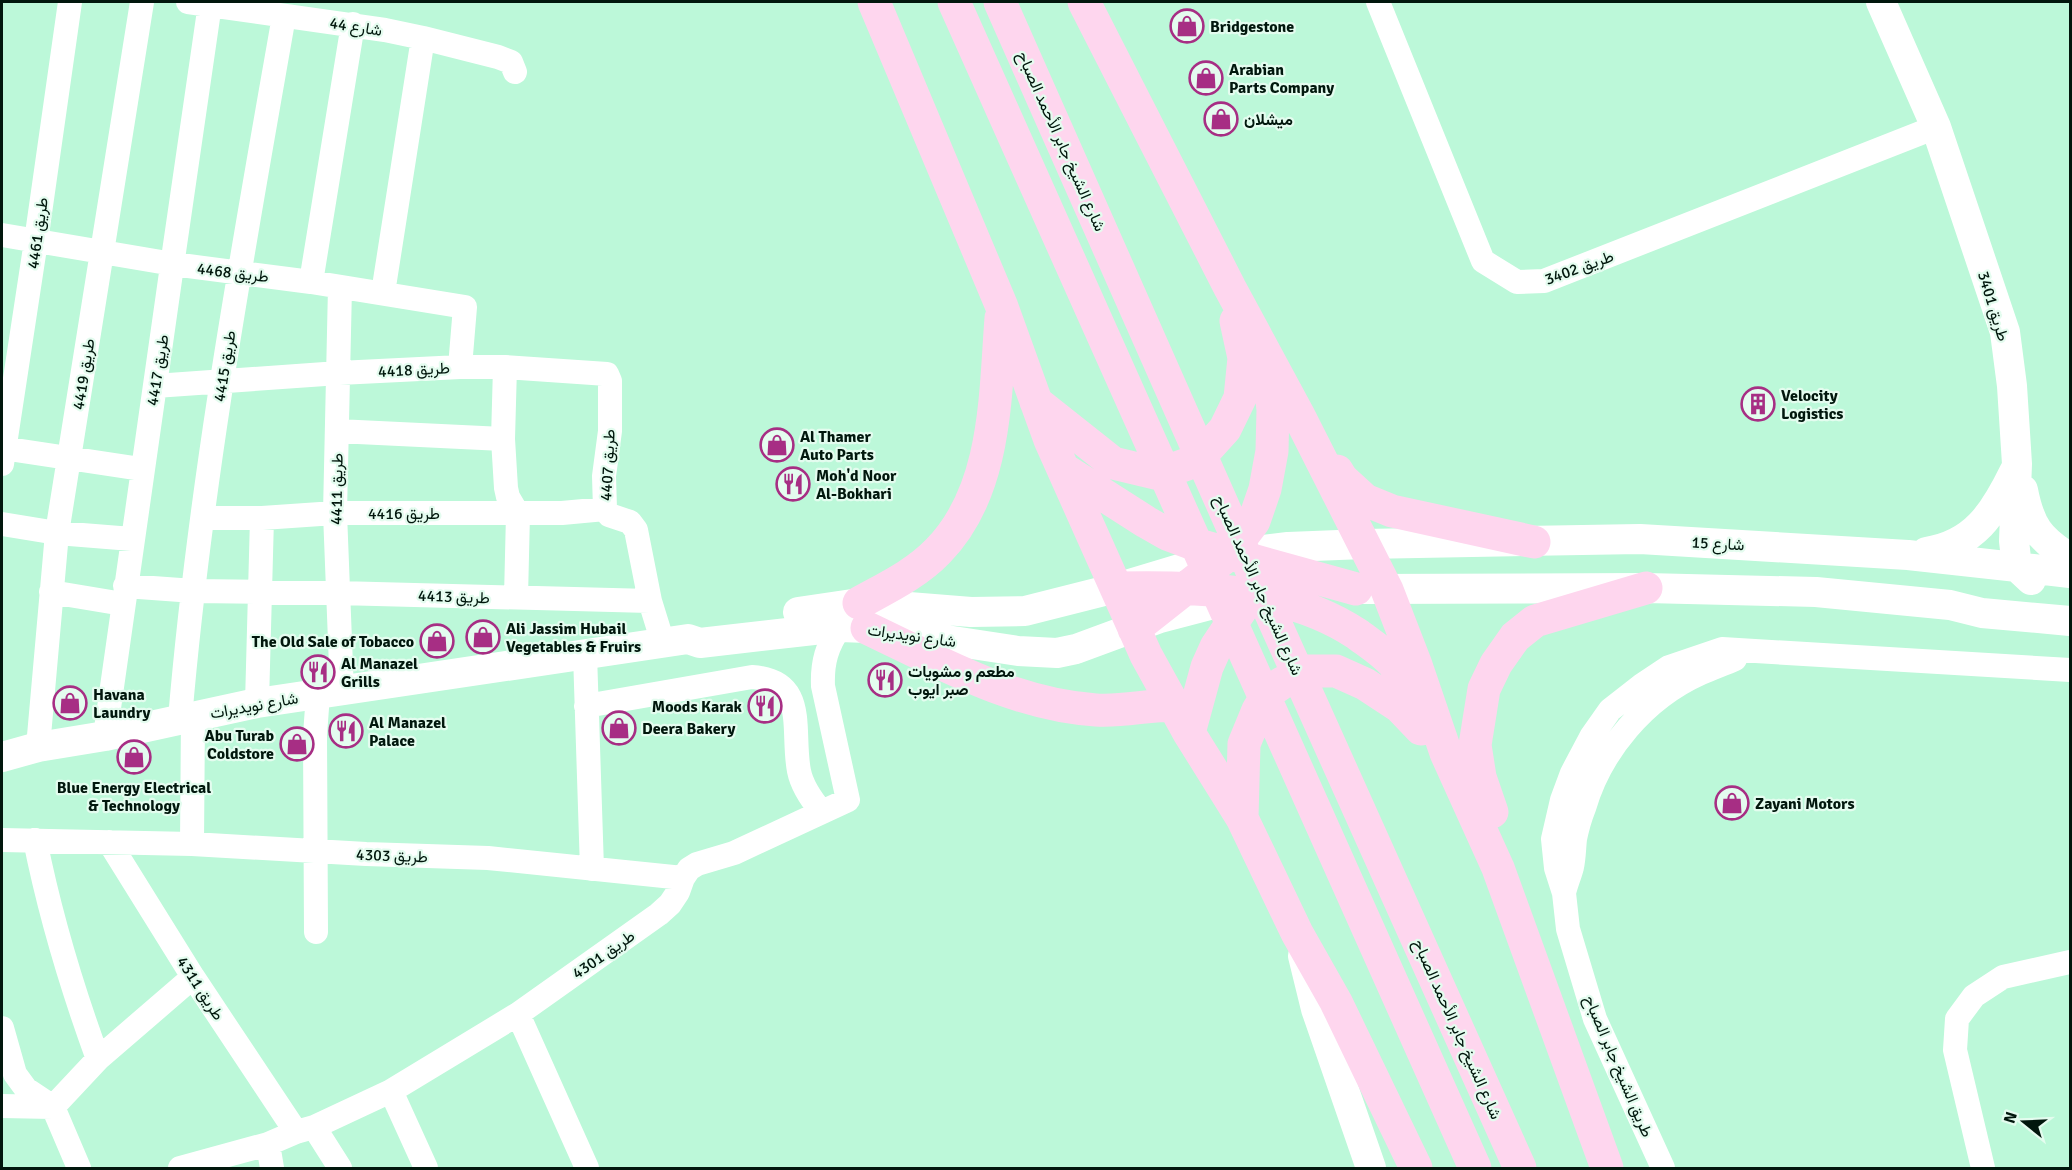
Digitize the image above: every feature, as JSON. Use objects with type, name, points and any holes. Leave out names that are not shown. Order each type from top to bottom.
[{"type":"main road","points":[[874,2],[1002,308],[1063,469],[1134,628],[1182,719],[1242,818],[1298,933],[1336,1002],[1416,1168]]},
{"type":"main road","points":[[954,2],[1475,1168]]},
{"type":"main road","name":"شارع الشيخ جابر الأحمد الصباح","points":[[1000,2],[1520,1168]]},
{"type":"main road","points":[[1084,2],[1364,544],[1372,589],[1416,665],[1446,753],[1498,868],[1607,1168]]},
{"type":"main road","points":[[1036,402],[1113,463],[1159,474],[1196,461],[1225,429],[1240,398],[1244,358],[1230,288]]},
{"type":"main road","points":[[1002,308],[988,452],[970,505],[955,531],[938,551],[855,619],[1004,690],[1068,707],[1098,710],[1153,705],[1182,719]]},
{"type":"main road","points":[[1134,628],[1229,554],[1254,521],[1265,489],[1272,451],[1273,410],[1268,361]]},
{"type":"main road","points":[[1298,414],[1342,479],[1365,500],[1392,512],[1533,542]]},
{"type":"main road","points":[[1063,469],[1167,534],[1229,554],[1281,556],[1372,589]]},
{"type":"main road","points":[[1182,719],[1216,647],[1281,556]]},
{"type":"main road","points":[[1116,588],[1184,587],[1252,594],[1304,608],[1344,626],[1393,663],[1446,753]]},
{"type":"main road","points":[[1562,1043],[1551,993],[1529,918],[1480,777],[1475,745],[1479,711],[1484,689],[1496,664],[1515,637],[1535,621],[1646,588]]},
{"type":"main road","points":[[1242,818],[1244,744],[1258,710],[1269,692],[1308,671],[1336,671],[1365,684],[1400,707],[1446,753]]},
{"type":"street","name":"طريق 4461","points":[[2,453],[36,241],[70,2]]},
{"type":"street","name":"طريق 4419","points":[[38,747],[57,533],[142,2]]},
{"type":"street","name":"طريق 3402","points":[[1378,2],[1483,261],[1517,282],[1544,281],[1936,127]]},
{"type":"street","name":"طريق 3401","points":[[1881,2],[1936,127],[2005,332],[2012,386],[2017,464],[2014,541],[2017,567]]},
{"type":"street","name":"شارع 44","points":[[199,3],[353,24],[423,38],[498,57],[511,62],[515,72]]},
{"type":"street","name":"طريق 4417","points":[[105,736],[141,469],[173,264],[199,3]]},
{"type":"street","name":"طريق 4415","points":[[187,717],[194,591],[221,380],[284,16]]},
{"type":"street","points":[[311,282],[353,24]]},
{"type":"street","points":[[383,293],[423,38]]},
{"type":"street","name":"طريق 4468","points":[[2,236],[173,264],[383,293],[465,308],[460,367]]},
{"type":"street","name":"طريق 4411","points":[[316,932],[315,735],[330,693],[338,593],[335,513],[340,287]]},
{"type":"street","name":"طريق 4418","points":[[155,386],[221,380],[460,367],[505,367],[607,374]]},
{"type":"street","points":[[505,367],[506,488],[508,497],[518,514],[516,597]]},
{"type":"street","name":"طريق 4407","points":[[607,374],[610,381],[610,430],[604,476],[605,509],[609,515],[630,522],[636,530],[650,602],[675,641]]},
{"type":"street","points":[[338,431],[504,439]]},
{"type":"street","points":[[2,453],[70,458],[141,469]]},
{"type":"street","points":[[1908,555],[1940,550],[1961,542],[1986,522],[2006,489],[2017,464]]},
{"type":"street","points":[[2017,464],[2026,506],[2034,528],[2054,548],[2070,558]]},
{"type":"street","name":"طريق 4416","points":[[203,518],[262,518],[335,513],[518,514],[605,509]]},
{"type":"street","points":[[257,704],[262,518]]},
{"type":"street","points":[[2,524],[57,533],[132,539]]},
{"type":"street","name":"شارع 15","points":[[1281,556],[1364,544],[1640,539],[1908,555],[2070,573]]},
{"type":"street","name":"شارع نويديرات","points":[[2,757],[38,747],[105,736],[257,704],[675,641],[699,627],[1025,611],[1116,588],[1229,554]]},
{"type":"street","points":[[2017,567],[2027,578],[2044,587],[2069,614]]},
{"type":"street","points":[[1646,588],[1816,592],[1950,605],[1982,613],[2069,614]]},
{"type":"street","name":"شارع نويديرات","points":[[855,619],[1043,654],[1076,649],[1160,618],[1273,590],[1646,588]]},
{"type":"street","name":"طريق 4413","points":[[51,592],[124,595],[194,591],[338,593],[650,602]]},
{"type":"street","name":"طريق 4301","points":[[180,1168],[268,1144],[391,1091],[518,1014],[659,914],[678,892],[689,869],[697,864],[741,850],[848,800],[823,686],[822,670],[831,640],[855,619]]},
{"type":"street","name":"طريق الشيخ جابر الصباح","points":[[1663,1168],[1595,1018],[1568,929],[1564,893],[1556,868],[1553,839],[1562,800],[1591,737],[1611,710],[1669,667],[1722,648],[2070,670]]},
{"type":"street","points":[[585,654],[592,869]]},
{"type":"street","points":[[586,706],[752,677],[767,678],[779,684],[790,694],[799,771],[811,799],[821,811]]},
{"type":"street","points":[[187,717],[192,844]]},
{"type":"street","name":"طريق 4303","points":[[2,840],[192,844],[488,858],[683,878]]},
{"type":"street","points":[[35,840],[45,887],[77,1002],[98,1059]]},
{"type":"street","name":"طريق 4311","points":[[110,842],[193,977],[305,1130],[340,1168]]},
{"type":"street","points":[[1298,933],[1316,1009],[1371,1168]]},
{"type":"street","points":[[1983,1168],[1955,1050],[1957,1018],[1974,996],[2003,976],[2070,962]]},
{"type":"street","points":[[2,1106],[53,1107],[98,1059],[193,977]]},
{"type":"street","points":[[518,1014],[587,1168]]},
{"type":"street","points":[[4,1042],[15,1074],[26,1089],[53,1107],[79,1168]]},
{"type":"street","points":[[391,1091],[426,1168]]},
{"type":"street","points":[[268,1144],[272,1168]]},
{"type":"place","name":"Bridgestone","points":[[1187,26]]},
{"type":"place","name":"Arabian Parts Company","points":[[1206,78]]},
{"type":"place","name":"ميشلان","points":[[1221,119]]},
{"type":"place","name":"Velocity Logistics","points":[[1758,404]]},
{"type":"place","name":"Al Thamer Auto Parts","points":[[777,445]]},
{"type":"place","name":"Moh'd Noor Al-Bokhari","points":[[793,484]]},
{"type":"place","name":"Ali Jassim Hubail Vegetables & Fruirs","points":[[483,637]]},
{"type":"place","name":"The Old Sale of Tobacco","points":[[437,641]]},
{"type":"place","name":"Al Manazel Grills","points":[[318,672]]},
{"type":"place","name":"مطعم و مشويات صبر ايوب","points":[[885,680]]},
{"type":"place","name":"Havana Laundry","points":[[70,703]]},
{"type":"place","name":"Moods Karak","points":[[765,706]]},
{"type":"place","name":"Deera Bakery","points":[[619,728]]},
{"type":"place","name":"Al Manazel Palace","points":[[346,731]]},
{"type":"place","name":"Abu Turab Coldstore","points":[[297,744]]},
{"type":"place","name":"Blue Energy Electrical & Technology","points":[[134,757]]},
{"type":"place","name":"Zayani Motors","points":[[1732,803]]}]
